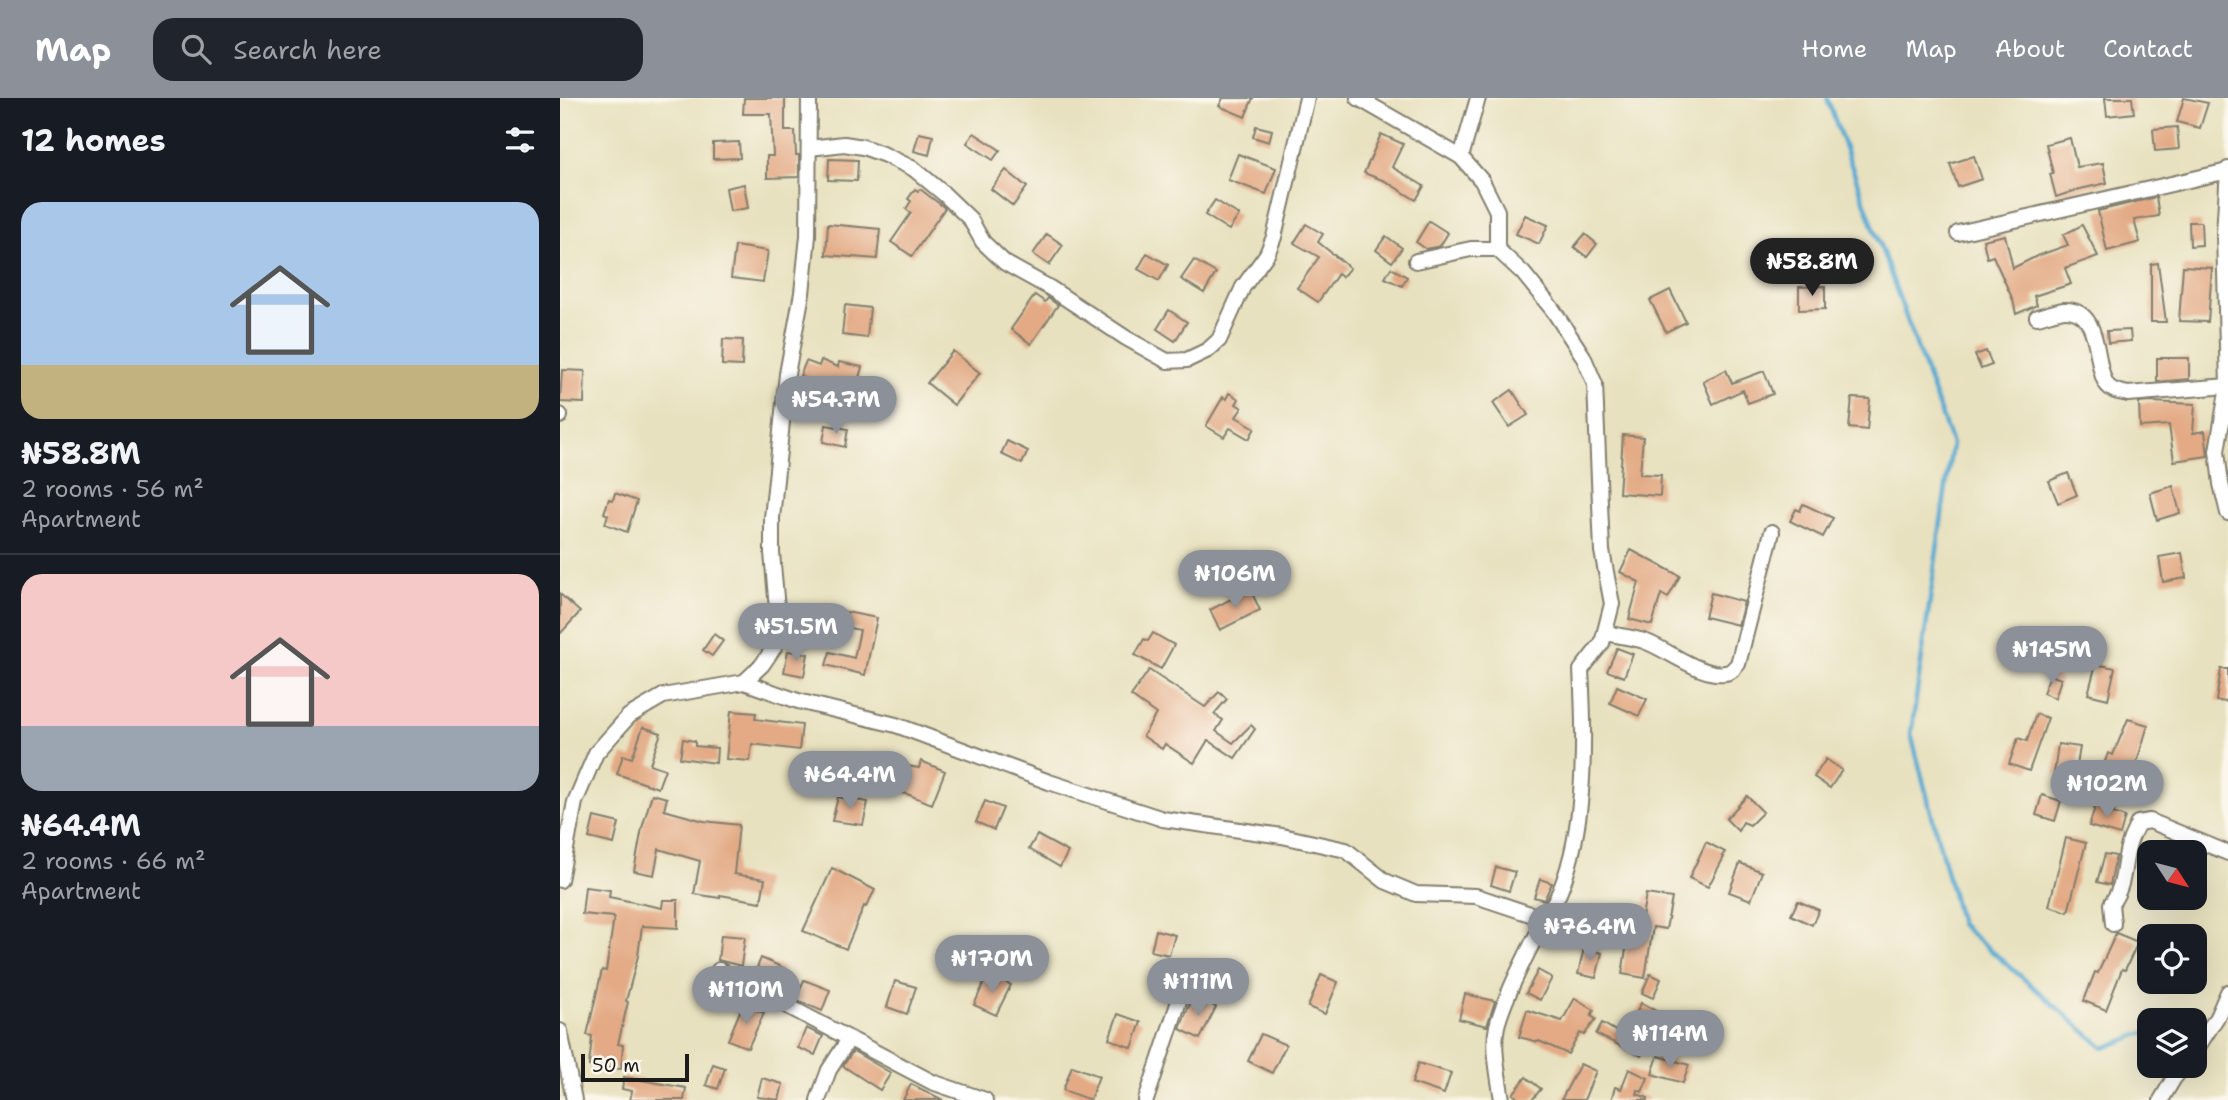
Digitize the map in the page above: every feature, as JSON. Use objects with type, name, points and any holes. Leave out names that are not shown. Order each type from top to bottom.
[{"type":"street","points":[[744,682],[762,665],[775,646],[778,621],[772,518],[787,374],[802,293],[808,236],[809,98]]},
{"type":"street","points":[[810,148],[844,144],[863,147],[915,169],[970,219],[983,242],[1005,262],[1167,361],[1187,360],[1209,350],[1219,340],[1243,288],[1267,254],[1274,237],[1307,98]]},
{"type":"street","points":[[1358,98],[1461,157],[1482,181],[1497,211],[1497,249]]},
{"type":"street","points":[[1461,157],[1478,98]]},
{"type":"street","points":[[1958,233],[2228,170],[2224,233],[2228,386],[2217,451],[2227,509]]},
{"type":"street","points":[[1416,261],[1471,249],[1497,249],[1523,273],[1553,310],[1583,356],[1595,384],[1602,551],[1612,604],[1602,643],[1581,670],[1584,727],[1579,802],[1572,852],[1560,892],[1545,919],[1497,1027],[1495,1055],[1502,1100]]},
{"type":"street","points":[[2037,317],[2064,310],[2074,311],[2082,316],[2089,325],[2098,348],[2105,382],[2110,389],[2128,394],[2228,386]]},
{"type":"street","points":[[1606,634],[1642,641],[1712,672],[1724,674],[1731,671],[1738,664],[1772,532]]},
{"type":"street","points":[[560,880],[575,802],[596,753],[629,716],[663,696],[744,682],[798,701],[896,725],[1049,782],[1163,819],[1283,836],[1346,850],[1385,881],[1416,894],[1476,896],[1545,919]]},
{"type":"street","points":[[2113,924],[2111,904],[2124,876],[2129,844],[2138,823],[2150,821],[2228,853]]},
{"type":"street","points":[[719,970],[932,1082],[985,1100]]},
{"type":"street","points":[[1146,1100],[1183,989]]},
{"type":"street","points":[[2207,1033],[2228,992]]},
{"type":"street","points":[[560,1031],[574,1100]]},
{"type":"street","points":[[818,1100],[829,1070],[849,1039]]},
{"type":"street","points":[[2161,1100],[2174,1078]]},
{"type":"building","points":[[744,98],[785,98],[785,131],[795,131],[799,177],[767,178],[767,156],[773,156],[771,114],[743,114]]},
{"type":"building","points":[[1223,98],[1253,98],[1245,117],[1219,106]]},
{"type":"building","points":[[2105,98],[2132,98],[2134,113],[2107,116]]},
{"type":"building","points":[[2184,98],[2208,103],[2200,128],[2177,122]]},
{"type":"building","points":[[1256,126],[1272,130],[1269,142],[1253,137]]},
{"type":"building","points":[[2177,127],[2179,149],[2155,151],[2153,129]]},
{"type":"building","points":[[919,133],[933,136],[929,155],[914,151]]},
{"type":"building","points":[[974,133],[1000,150],[993,160],[967,143]]},
{"type":"building","points":[[1381,134],[1403,144],[1392,167],[1424,186],[1416,200],[1385,181],[1364,173]]},
{"type":"building","points":[[2070,138],[2077,167],[2103,163],[2107,183],[2056,197],[2046,144]]},
{"type":"building","points":[[739,142],[740,158],[713,159],[713,143]]},
{"type":"building","points":[[1238,154],[1276,168],[1266,194],[1228,180]]},
{"type":"building","points":[[1974,156],[1982,179],[1958,187],[1950,164]]},
{"type":"building","points":[[829,159],[858,160],[857,181],[828,180]]},
{"type":"building","points":[[1006,170],[1027,187],[1013,206],[991,189]]},
{"type":"building","points":[[744,184],[748,208],[730,211],[726,188]]},
{"type":"building","points":[[915,189],[920,189],[945,208],[912,256],[891,242],[911,213],[906,209],[911,201],[908,199]]},
{"type":"building","points":[[2156,197],[2159,216],[2134,220],[2140,242],[2107,251],[2098,211]]},
{"type":"building","points":[[1215,200],[1239,215],[1229,230],[1205,215]]},
{"type":"building","points":[[1525,215],[1548,225],[1539,244],[1516,234]]},
{"type":"building","points":[[1429,221],[1448,233],[1440,246],[1426,249],[1416,242]]},
{"type":"building","points":[[2189,222],[2201,222],[2202,245],[2190,246]]},
{"type":"building","points":[[828,224],[880,229],[877,259],[826,255]]},
{"type":"building","points":[[1306,224],[1323,234],[1318,242],[1350,268],[1342,277],[1338,274],[1318,302],[1297,288],[1319,257],[1294,243]]},
{"type":"building","points":[[2082,225],[2098,256],[2065,268],[2071,284],[2034,296],[2037,305],[2016,314],[2013,300],[1993,256],[1987,258],[1983,240],[2005,235],[2013,268],[2068,245],[2063,235]]},
{"type":"building","points":[[1047,234],[1063,245],[1049,265],[1033,254]]},
{"type":"building","points":[[1585,234],[1597,244],[1587,257],[1574,247]]},
{"type":"building","points":[[1386,236],[1402,248],[1392,262],[1376,250]]},
{"type":"building","points":[[735,246],[768,251],[763,282],[731,278]]},
{"type":"building","points":[[1147,253],[1168,265],[1159,281],[1138,269]]},
{"type":"building","points":[[1194,260],[1216,273],[1204,293],[1181,279]]},
{"type":"building","points":[[2158,263],[2166,322],[2151,322],[2151,264]]},
{"type":"building","points":[[2183,266],[2212,268],[2208,322],[2179,321]]},
{"type":"building","points":[[1391,268],[1407,277],[1402,286],[1385,278]]},
{"type":"building","points":[[1825,286],[1825,309],[1799,310],[1799,287]]},
{"type":"building","points":[[1670,290],[1686,322],[1666,332],[1650,300]]},
{"type":"building","points":[[1035,295],[1045,302],[1048,298],[1058,305],[1031,344],[1011,329]]},
{"type":"building","points":[[845,305],[870,308],[867,338],[842,335]]},
{"type":"building","points":[[1169,310],[1187,322],[1175,341],[1157,329]]},
{"type":"building","points":[[2130,330],[2131,341],[2108,343],[2107,331]]},
{"type":"building","points":[[723,339],[743,340],[742,366],[722,365]]},
{"type":"building","points":[[953,351],[980,373],[954,405],[927,383]]},
{"type":"building","points":[[1986,351],[1992,365],[1981,369],[1975,355]]},
{"type":"building","points":[[2157,358],[2189,358],[2189,379],[2157,382]]},
{"type":"building","points":[[821,360],[838,367],[839,362],[862,367],[856,389],[829,383],[828,387],[800,376],[806,361],[819,366]]},
{"type":"building","points":[[562,370],[585,371],[584,403],[560,402]]},
{"type":"building","points":[[1726,370],[1732,383],[1764,371],[1773,394],[1748,403],[1743,390],[1713,404],[1703,381]]},
{"type":"building","points":[[1512,390],[1528,415],[1509,427],[1493,403]]},
{"type":"building","points":[[1229,393],[1239,399],[1236,404],[1242,408],[1236,417],[1255,428],[1249,439],[1230,428],[1224,437],[1206,426],[1223,397],[1226,399]]},
{"type":"building","points":[[1852,398],[1870,399],[1867,430],[1849,428]]},
{"type":"building","points":[[2139,403],[2195,404],[2193,433],[2205,431],[2208,456],[2174,461],[2169,425],[2140,427]]},
{"type":"building","points":[[826,425],[848,429],[845,447],[823,442]]},
{"type":"building","points":[[1623,435],[1643,437],[1640,474],[1661,475],[1660,496],[1619,493]]},
{"type":"building","points":[[1007,441],[1028,451],[1022,464],[1001,454]]},
{"type":"building","points":[[2068,473],[2077,495],[2058,503],[2049,481]]},
{"type":"building","points":[[2173,486],[2180,513],[2157,520],[2150,493]]},
{"type":"building","points":[[615,493],[637,501],[627,532],[605,524],[608,515],[604,513],[609,499],[613,500]]},
{"type":"building","points":[[1803,504],[1833,518],[1823,537],[1790,521],[1796,509],[1800,511]]},
{"type":"building","points":[[1631,550],[1680,576],[1668,598],[1661,594],[1652,625],[1629,619],[1639,582],[1620,572]]},
{"type":"building","points":[[2182,553],[2186,578],[2163,582],[2159,557]]},
{"type":"building","points":[[1250,589],[1260,610],[1220,630],[1210,610]]},
{"type":"building","points":[[1711,593],[1744,602],[1738,625],[1705,617]]},
{"type":"building","points":[[560,594],[580,612],[560,634]]},
{"type":"building","points":[[846,612],[877,618],[865,675],[826,665],[830,652],[854,658],[860,630],[844,627]]},
{"type":"building","points":[[1153,633],[1174,645],[1161,669],[1135,655],[1144,639],[1148,641]]},
{"type":"building","points":[[714,634],[723,641],[712,656],[703,650]]},
{"type":"building","points":[[1617,648],[1633,654],[1624,677],[1607,671]]},
{"type":"building","points":[[788,651],[808,654],[804,676],[784,672]]},
{"type":"building","points":[[2096,664],[2115,668],[2108,699],[2088,694]]},
{"type":"building","points":[[2221,669],[2228,669],[2228,702],[2216,701]]},
{"type":"building","points":[[1149,670],[1205,707],[1219,692],[1227,699],[1214,714],[1223,720],[1216,731],[1233,743],[1251,725],[1255,729],[1235,758],[1208,740],[1194,763],[1165,744],[1162,749],[1143,736],[1156,714],[1131,696]]},
{"type":"building","points":[[2050,675],[2061,679],[2055,698],[2043,693]]},
{"type":"building","points":[[1617,686],[1647,699],[1639,716],[1610,703]]},
{"type":"building","points":[[731,711],[756,713],[755,719],[802,725],[799,750],[752,744],[750,761],[726,759]]},
{"type":"building","points":[[2036,714],[2048,718],[2029,771],[2009,764],[2018,738],[2027,741]]},
{"type":"building","points":[[2128,719],[2148,725],[2130,785],[2100,775],[2108,753],[2113,755]]},
{"type":"building","points":[[643,727],[661,733],[650,764],[665,769],[658,788],[617,774],[623,755],[632,758]]},
{"type":"building","points":[[683,739],[695,741],[695,746],[717,748],[716,763],[680,758]]},
{"type":"building","points":[[2058,744],[2080,747],[2075,777],[2054,774]]},
{"type":"building","points":[[1826,759],[1842,770],[1830,788],[1814,777]]},
{"type":"building","points":[[921,761],[945,771],[932,804],[907,794],[886,790],[891,763],[919,768]]},
{"type":"building","points":[[652,794],[667,798],[664,810],[704,821],[739,825],[734,874],[765,879],[761,902],[694,894],[700,861],[659,849],[654,875],[634,871]]},
{"type":"building","points":[[2042,795],[2061,801],[2055,821],[2036,815]]},
{"type":"building","points":[[1747,796],[1763,812],[1750,825],[1743,822],[1738,831],[1726,819]]},
{"type":"building","points":[[838,797],[868,802],[863,825],[832,821]]},
{"type":"building","points":[[985,801],[1003,808],[994,830],[976,822]]},
{"type":"building","points":[[2096,804],[2114,809],[2113,813],[2125,817],[2120,835],[2089,826]]},
{"type":"building","points":[[594,817],[619,823],[614,844],[589,838]]},
{"type":"building","points":[[1037,835],[1068,852],[1060,867],[1029,849]]},
{"type":"building","points":[[2066,838],[2086,843],[2068,912],[2049,906]]},
{"type":"building","points":[[1706,842],[1725,852],[1708,887],[1689,878]]},
{"type":"building","points":[[2105,854],[2116,856],[2110,885],[2097,882]]},
{"type":"building","points":[[1740,863],[1762,872],[1751,900],[1729,892]]},
{"type":"building","points":[[1496,867],[1515,872],[1509,891],[1491,885]]},
{"type":"building","points":[[832,868],[875,890],[866,907],[864,906],[846,949],[803,931]]},
{"type":"building","points":[[1540,879],[1552,883],[1544,900],[1534,897]]},
{"type":"building","points":[[585,887],[610,890],[609,897],[662,908],[663,900],[678,900],[678,928],[642,926],[618,1044],[623,1045],[621,1069],[589,1066],[592,1036],[587,1035],[602,970],[606,971],[614,917],[582,914]]},
{"type":"building","points":[[1646,894],[1672,898],[1666,929],[1653,927],[1645,978],[1622,974],[1627,943],[1637,945]]},
{"type":"building","points":[[1798,901],[1819,910],[1812,925],[1791,915]]},
{"type":"building","points":[[1156,930],[1175,935],[1169,955],[1151,951]]},
{"type":"building","points":[[2116,933],[2137,942],[2125,970],[2122,969],[2106,1010],[2084,1001],[2095,972],[2098,973]]},
{"type":"building","points":[[721,935],[745,937],[741,966],[718,960]]},
{"type":"building","points":[[1584,948],[1602,953],[1596,978],[1578,974]]},
{"type":"building","points":[[761,958],[784,968],[776,989],[753,977]]},
{"type":"building","points":[[1538,970],[1552,978],[1540,1000],[1526,993]]},
{"type":"building","points":[[988,974],[1011,985],[996,1015],[974,1005]]},
{"type":"building","points":[[1650,974],[1661,979],[1653,998],[1642,993]]},
{"type":"building","points":[[1321,975],[1338,982],[1325,1014],[1308,1007]]},
{"type":"building","points":[[804,980],[830,990],[822,1011],[796,1000]]},
{"type":"building","points":[[895,981],[916,987],[907,1014],[887,1007]]},
{"type":"building","points":[[1465,994],[1495,1001],[1487,1026],[1459,1019]]},
{"type":"building","points":[[1199,998],[1216,1007],[1200,1039],[1180,1029],[1190,1003],[1195,1005]]},
{"type":"building","points":[[1575,998],[1594,1010],[1591,1016],[1596,1019],[1584,1035],[1580,1033],[1568,1054],[1539,1041],[1519,1037],[1527,1010],[1562,1021]]},
{"type":"building","points":[[1641,1003],[1656,1011],[1639,1045],[1645,1048],[1641,1056],[1596,1034],[1602,1023],[1621,1034],[1625,1025],[1630,1027]]},
{"type":"building","points":[[743,1004],[764,1013],[748,1048],[728,1040]]},
{"type":"building","points":[[1118,1014],[1141,1022],[1132,1048],[1109,1039]]},
{"type":"building","points":[[806,1028],[823,1036],[815,1055],[798,1048]]},
{"type":"building","points":[[1261,1034],[1286,1045],[1272,1073],[1248,1061]]},
{"type":"building","points":[[853,1051],[891,1073],[880,1090],[843,1066]]},
{"type":"building","points":[[1658,1056],[1689,1065],[1683,1083],[1652,1074]]},
{"type":"building","points":[[1418,1063],[1451,1073],[1444,1094],[1412,1083]]},
{"type":"building","points":[[713,1064],[725,1068],[718,1089],[706,1085]]},
{"type":"building","points":[[1580,1064],[1596,1071],[1584,1100],[1561,1100]]},
{"type":"building","points":[[1072,1066],[1099,1076],[1090,1100],[1063,1090]]},
{"type":"building","points":[[1629,1069],[1648,1078],[1642,1092],[1638,1090],[1637,1094],[1648,1100],[1611,1100],[1615,1087],[1621,1089]]},
{"type":"building","points":[[624,1077],[686,1088],[684,1100],[630,1100],[632,1091],[622,1089]]},
{"type":"building","points":[[1526,1077],[1541,1089],[1532,1100],[1520,1100],[1513,1094]]},
{"type":"building","points":[[762,1078],[783,1084],[779,1100],[757,1097]]},
{"type":"building","points":[[911,1084],[943,1100],[903,1100]]},
{"type":"waterway","points":[[1827,98],[1952,444],[1911,734],[1960,924],[2104,1048],[2137,1036]]}]
